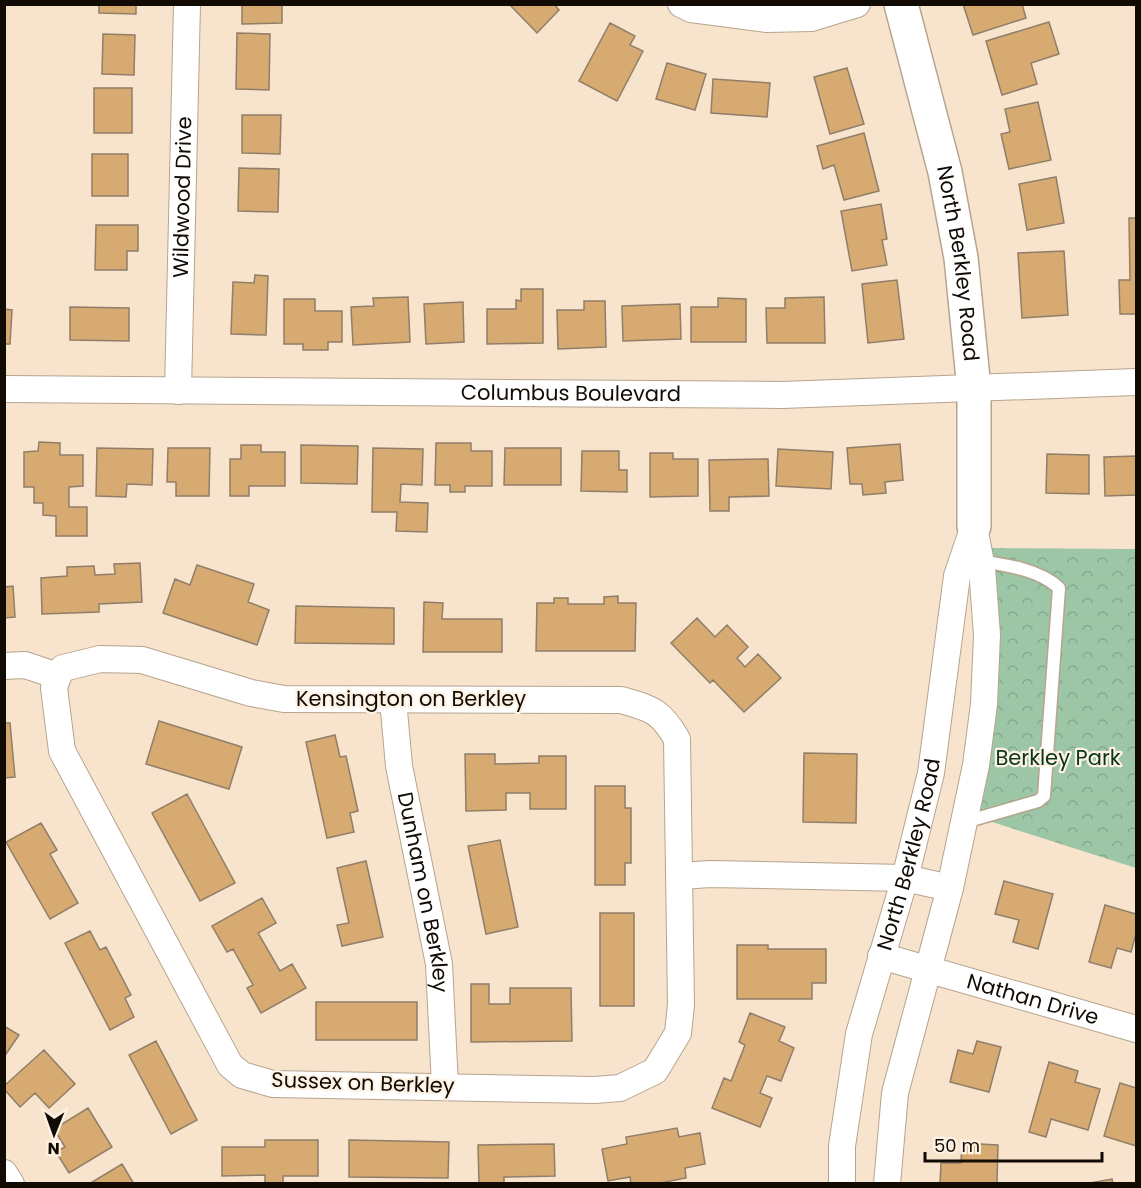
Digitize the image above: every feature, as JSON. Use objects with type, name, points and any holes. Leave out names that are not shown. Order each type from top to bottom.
[{"type":"street","name":"Wildwood Drive","points":[[178,391],[188,4]]},
{"type":"street","points":[[681,4],[691,9],[767,19],[811,18],[857,4]]},
{"type":"street","name":"North Berkley Road","points":[[887,1184],[895,1093],[950,888],[976,765],[984,704],[987,635],[981,561],[974,526],[974,389],[961,258],[947,182],[901,4]]},
{"type":"street","name":"Columbus Boulevard","points":[[4,389],[782,395],[1137,382]]},
{"type":"street","name":"North Berkley Road","points":[[842,1184],[842,1146],[858,1034],[905,878],[931,773],[957,576],[974,526]]},
{"type":"street","name":"Kensington on Berkley","points":[[58,676],[63,668],[100,659],[142,660],[251,693],[284,699],[621,700],[651,709],[666,720],[677,738],[681,876]]},
{"type":"street","points":[[4,666],[25,665],[58,676]]},
{"type":"street","name":"Sussex on Berkley","points":[[58,676],[54,688],[62,752],[230,1065],[242,1075],[273,1084],[595,1090],[620,1088],[655,1071],[678,1033],[681,876]]},
{"type":"street","name":"Dunham on Berkley","points":[[393,700],[399,766],[439,964],[445,1086]]},
{"type":"street","points":[[681,876],[710,874],[905,878],[950,888]]},
{"type":"street","name":"Nathan Drive","points":[[881,956],[1137,1029]]},
{"type":"street","points":[[4,1173],[11,1184]]},
{"type":"lane","points":[[965,822],[1038,801],[1044,796],[1059,588],[1051,580],[1010,565],[981,561]]},
{"type":"green space","name":"Berkley Park","points":[[978,548],[1136,549],[1136,868],[967,814]]},
{"type":"building","points":[[99,4],[136,4],[136,14],[99,13]]},
{"type":"building","points":[[242,4],[282,4],[282,23],[242,24]]},
{"type":"building","points":[[509,4],[554,4],[559,10],[537,33]]},
{"type":"building","points":[[963,4],[1022,4],[1026,18],[973,35]]},
{"type":"building","points":[[1049,22],[1059,54],[1031,63],[1037,84],[1002,95],[986,41]]},
{"type":"building","points":[[610,23],[635,36],[630,45],[643,51],[617,101],[579,81]]},
{"type":"building","points":[[237,33],[270,34],[269,90],[236,89]]},
{"type":"building","points":[[103,34],[135,35],[134,75],[102,74]]},
{"type":"building","points":[[667,63],[706,74],[695,110],[656,99]]},
{"type":"building","points":[[847,68],[864,124],[830,134],[814,77]]},
{"type":"building","points":[[713,79],[770,83],[767,117],[711,113]]},
{"type":"building","points":[[94,88],[132,88],[132,133],[94,133]]},
{"type":"building","points":[[1038,102],[1051,160],[1009,169],[1001,134],[1010,132],[1005,109]]},
{"type":"building","points":[[242,115],[281,115],[280,154],[242,153]]},
{"type":"building","points":[[864,133],[879,191],[844,200],[834,165],[823,169],[817,146]]},
{"type":"building","points":[[92,154],[128,154],[128,196],[92,196]]},
{"type":"building","points":[[239,168],[279,169],[278,212],[238,211]]},
{"type":"building","points":[[1056,177],[1064,223],[1027,230],[1019,184]]},
{"type":"building","points":[[881,204],[887,239],[882,240],[887,265],[852,271],[841,211]]},
{"type":"building","points":[[1129,218],[1136,218],[1136,314],[1120,314],[1119,280],[1130,280]]},
{"type":"building","points":[[96,225],[138,225],[138,251],[127,251],[127,270],[95,270]]},
{"type":"building","points":[[1064,251],[1068,315],[1022,318],[1018,253]]},
{"type":"building","points":[[255,275],[268,276],[266,335],[231,334],[233,282],[254,283]]},
{"type":"building","points":[[897,280],[904,339],[868,343],[862,284]]},
{"type":"building","points":[[521,289],[543,289],[543,343],[487,344],[487,309],[516,309],[516,300],[521,301]]},
{"type":"building","points":[[408,297],[410,342],[353,345],[351,307],[374,306],[373,298]]},
{"type":"building","points":[[824,297],[825,343],[767,343],[766,308],[785,308],[785,298]]},
{"type":"building","points":[[718,298],[746,299],[746,342],[691,342],[691,307],[718,307]]},
{"type":"building","points":[[284,299],[315,299],[315,311],[342,311],[342,342],[328,342],[328,350],[303,350],[303,344],[284,344]]},
{"type":"building","points":[[584,301],[605,301],[606,347],[558,349],[557,310],[584,310]]},
{"type":"building","points":[[463,302],[464,342],[426,344],[424,304]]},
{"type":"building","points":[[680,304],[681,339],[623,341],[622,306]]},
{"type":"building","points":[[70,307],[129,308],[129,341],[70,340]]},
{"type":"building","points":[[4,309],[12,310],[10,344],[4,344]]},
{"type":"building","points":[[39,442],[60,443],[60,455],[83,455],[83,486],[69,487],[69,507],[87,507],[87,536],[56,536],[56,516],[43,515],[43,503],[34,503],[34,487],[24,487],[24,452],[38,451]]},
{"type":"building","points":[[436,443],[471,443],[471,451],[492,451],[492,486],[465,486],[465,492],[450,492],[450,485],[435,485]]},
{"type":"building","points":[[900,444],[903,480],[885,482],[886,493],[863,495],[862,484],[850,484],[847,448]]},
{"type":"building","points":[[241,445],[261,445],[261,452],[285,452],[285,486],[249,486],[249,496],[230,496],[230,459],[241,459]]},
{"type":"building","points":[[301,445],[358,446],[357,484],[301,483]]},
{"type":"building","points":[[97,448],[153,449],[152,485],[127,484],[126,497],[96,496]]},
{"type":"building","points":[[168,448],[210,448],[209,496],[176,496],[176,482],[167,482]]},
{"type":"building","points":[[373,448],[423,449],[422,485],[401,484],[400,502],[428,503],[427,532],[396,531],[397,512],[372,512]]},
{"type":"building","points":[[505,448],[561,448],[561,485],[504,485]]},
{"type":"building","points":[[778,449],[833,452],[831,489],[776,486]]},
{"type":"building","points":[[582,451],[619,451],[619,470],[627,470],[627,492],[581,491]]},
{"type":"building","points":[[650,453],[673,453],[673,459],[698,459],[698,496],[650,497]]},
{"type":"building","points":[[1047,454],[1089,455],[1089,494],[1046,493]]},
{"type":"building","points":[[1136,456],[1136,495],[1105,496],[1104,457]]},
{"type":"building","points":[[768,459],[769,496],[729,497],[729,511],[710,511],[709,460]]},
{"type":"building","points":[[140,563],[142,602],[99,604],[99,612],[42,614],[41,578],[67,576],[67,567],[94,566],[95,575],[115,574],[114,564]]},
{"type":"building","points":[[197,565],[254,584],[248,602],[269,610],[257,645],[163,613],[175,579],[190,585]]},
{"type":"building","points":[[13,586],[15,617],[4,618],[4,587]]},
{"type":"building","points":[[618,596],[618,603],[636,603],[635,651],[536,651],[537,603],[554,603],[554,598],[568,598],[568,604],[604,604],[604,597]]},
{"type":"building","points":[[424,602],[443,603],[442,619],[502,619],[502,652],[423,652]]},
{"type":"building","points":[[296,606],[394,608],[394,644],[295,643]]},
{"type":"building","points":[[697,618],[715,637],[727,625],[748,647],[737,658],[745,667],[758,654],[781,678],[744,712],[713,680],[710,683],[671,643]]},
{"type":"building","points":[[159,721],[242,747],[229,789],[146,764]]},
{"type":"building","points":[[4,723],[10,723],[15,777],[4,778]]},
{"type":"building","points":[[335,735],[340,757],[346,756],[358,811],[350,813],[354,832],[327,838],[306,742]]},
{"type":"building","points":[[804,753],[857,754],[856,823],[803,822]]},
{"type":"building","points":[[465,754],[495,754],[495,764],[539,763],[539,756],[566,756],[566,809],[530,809],[530,793],[506,793],[506,810],[466,811]]},
{"type":"building","points":[[595,786],[625,786],[625,808],[631,808],[631,863],[625,863],[625,885],[595,885]]},
{"type":"building","points":[[187,794],[235,883],[200,901],[152,813]]},
{"type":"building","points":[[41,823],[57,850],[50,854],[78,903],[50,919],[6,842]]},
{"type":"building","points":[[500,840],[518,927],[486,934],[468,846]]},
{"type":"building","points":[[366,861],[383,937],[342,946],[337,925],[349,923],[337,868]]},
{"type":"building","points":[[1004,881],[1053,894],[1038,949],[1013,942],[1019,920],[995,914]]},
{"type":"building","points":[[262,898],[276,923],[258,933],[280,971],[292,964],[306,988],[261,1013],[247,988],[253,985],[233,949],[227,952],[212,926]]},
{"type":"building","points":[[1105,905],[1136,914],[1136,934],[1131,952],[1117,948],[1111,968],[1089,962]]},
{"type":"building","points":[[600,913],[634,913],[634,1006],[600,1006]]},
{"type":"building","points":[[90,931],[100,950],[106,947],[131,995],[125,998],[134,1017],[110,1030],[65,943]]},
{"type":"building","points":[[737,945],[768,945],[768,949],[826,949],[826,983],[812,983],[812,999],[737,999]]},
{"type":"building","points":[[471,984],[489,984],[489,1004],[510,1004],[510,988],[571,988],[572,1041],[471,1042]]},
{"type":"building","points":[[316,1002],[417,1002],[417,1040],[316,1040]]},
{"type":"building","points":[[750,1013],[785,1027],[779,1041],[794,1048],[781,1081],[767,1076],[760,1093],[772,1098],[760,1127],[712,1108],[724,1078],[731,1081],[745,1045],[739,1042]]},
{"type":"building","points":[[4,1026],[19,1035],[4,1057]]},
{"type":"building","points":[[156,1041],[197,1120],[171,1134],[129,1055]]},
{"type":"building","points":[[977,1041],[1001,1047],[989,1092],[950,1082],[958,1050],[973,1054]]},
{"type":"building","points":[[44,1050],[75,1084],[49,1108],[35,1093],[20,1107],[4,1089],[4,1086]]},
{"type":"building","points":[[1049,1062],[1078,1071],[1075,1082],[1100,1089],[1088,1130],[1051,1119],[1046,1137],[1029,1132]]},
{"type":"building","points":[[1120,1083],[1136,1088],[1136,1146],[1104,1136]]},
{"type":"building","points":[[88,1108],[112,1147],[69,1173],[56,1152],[65,1147],[54,1129]]},
{"type":"building","points":[[677,1128],[679,1137],[700,1133],[705,1164],[685,1168],[686,1178],[655,1184],[631,1184],[630,1177],[608,1181],[602,1149],[627,1144],[626,1137]]},
{"type":"building","points":[[265,1140],[318,1140],[318,1176],[283,1176],[283,1184],[265,1184],[265,1175],[222,1176],[222,1147],[265,1147]]},
{"type":"building","points":[[349,1140],[449,1142],[448,1178],[349,1177]]},
{"type":"building","points":[[962,1143],[998,1145],[997,1184],[940,1184],[941,1163],[961,1163]]},
{"type":"building","points":[[554,1144],[555,1176],[504,1177],[504,1184],[479,1184],[478,1145]]},
{"type":"building","points":[[122,1164],[134,1184],[89,1184]]},
{"type":"building","points":[[1112,1179],[1113,1184],[1084,1184]]}]
